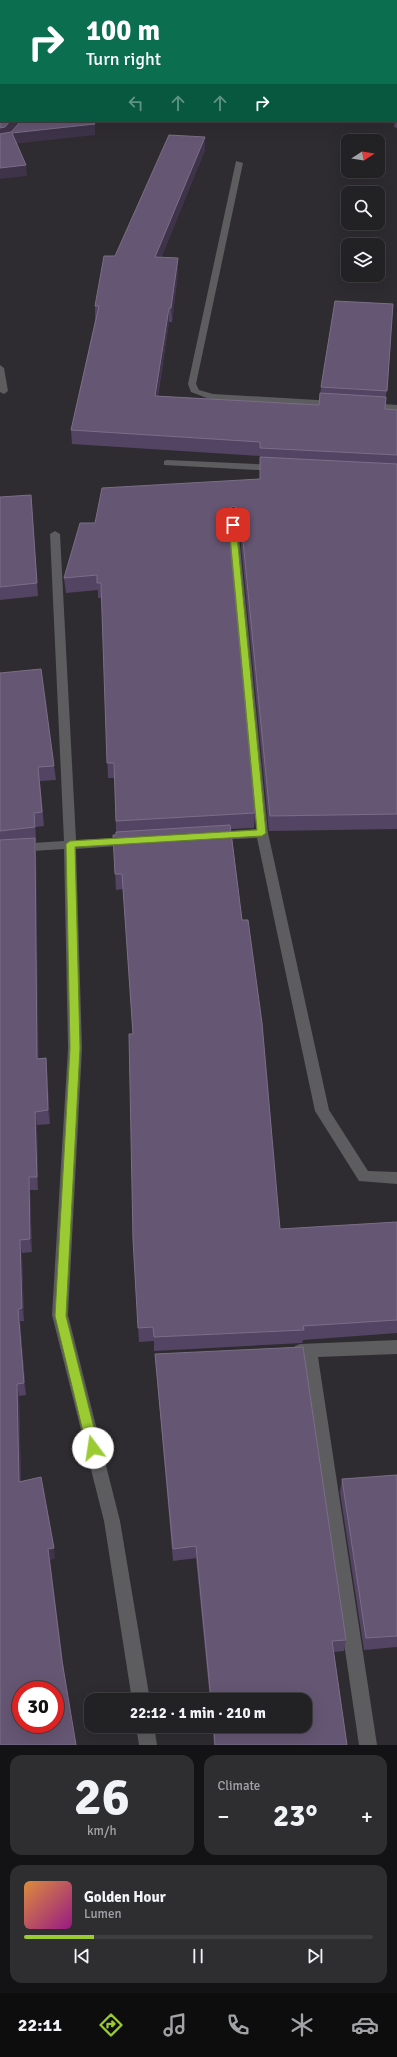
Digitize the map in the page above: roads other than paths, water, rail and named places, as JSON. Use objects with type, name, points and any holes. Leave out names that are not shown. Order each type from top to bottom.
[{"type":"street","points":[[239,163],[192,384],[195,392],[212,397],[343,405]]},
{"type":"street","points":[[0,368],[4,391]]},
{"type":"street","points":[[358,406],[397,408]]},
{"type":"street","points":[[167,463],[286,469]]},
{"type":"street","points":[[233,525],[262,833],[322,1111],[364,1177],[397,1178]]},
{"type":"street","points":[[55,534],[70,844],[75,1048],[60,1316],[112,1521],[140,1693]]},
{"type":"street","points":[[206,836],[262,833]]},
{"type":"street","points":[[0,849],[142,840]]},
{"type":"street","points":[[286,1352],[397,1347]]},
{"type":"street","points":[[308,1351],[368,1745]]},
{"type":"street","points":[[146,1733],[148,1745]]}]
